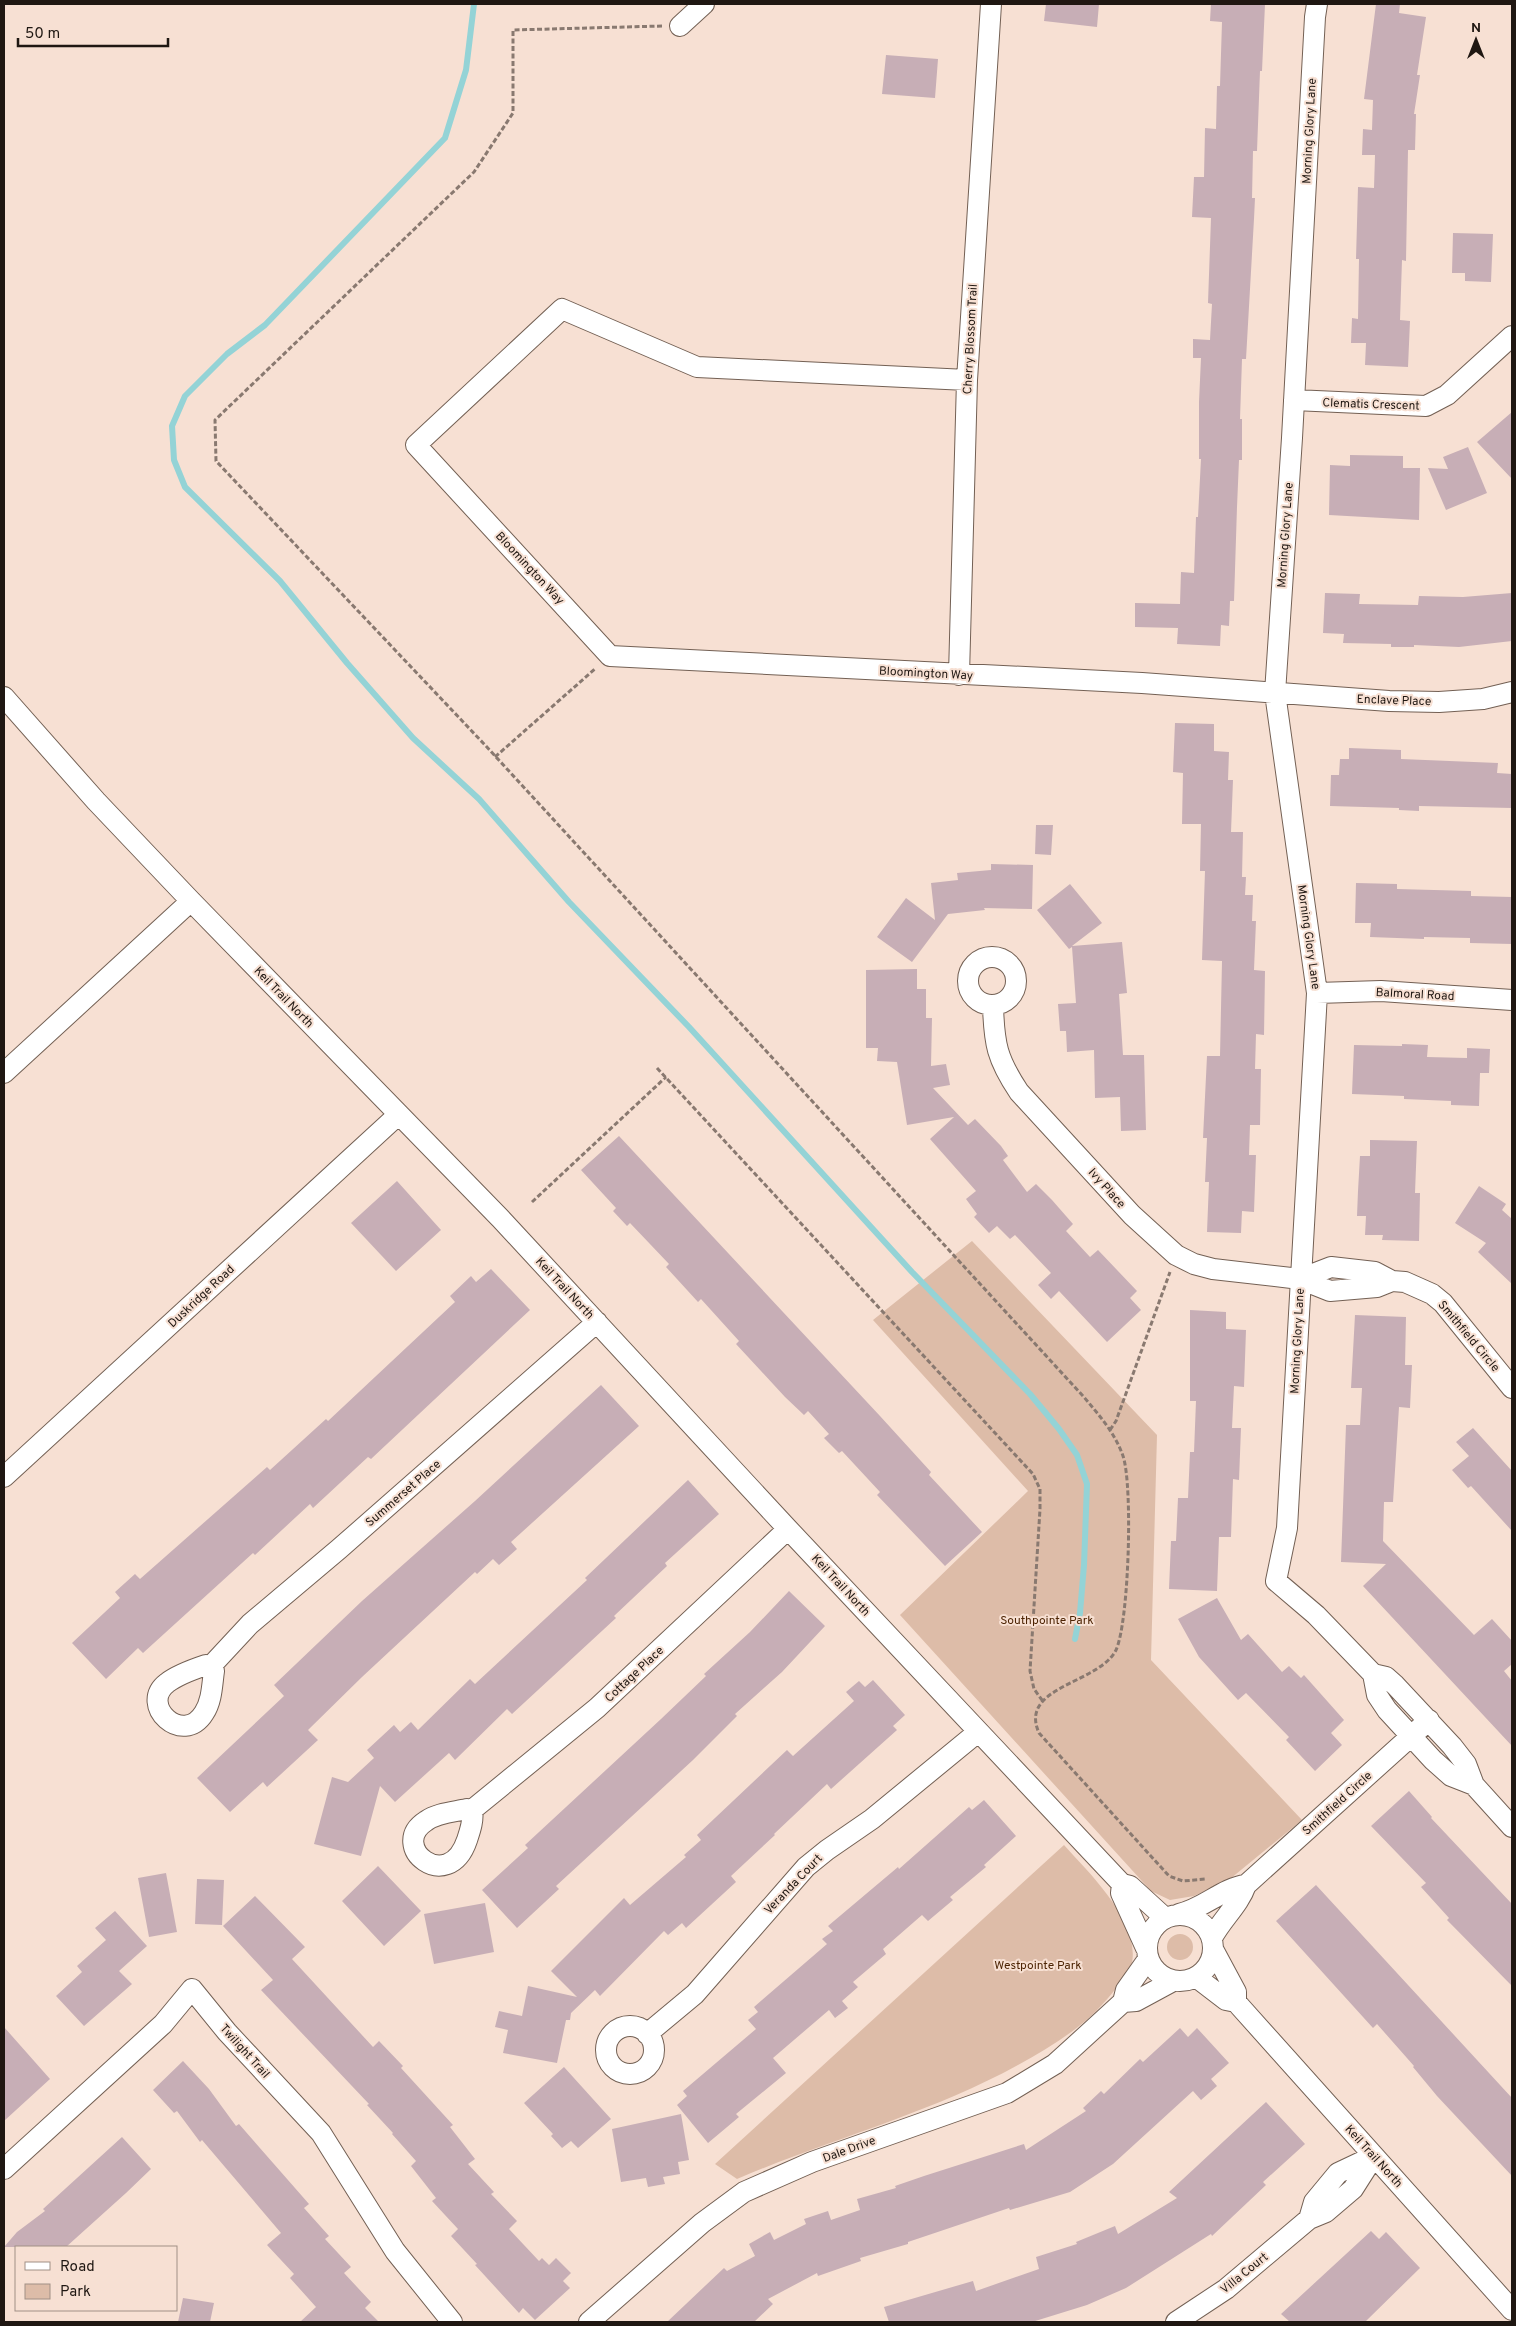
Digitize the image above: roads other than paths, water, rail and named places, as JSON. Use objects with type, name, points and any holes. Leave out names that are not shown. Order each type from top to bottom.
[{"type":"street","points":[[680,26],[704,4]]},
{"type":"street","name":"Cherry Blossom Trail","points":[[958,675],[967,380],[991,4]]},
{"type":"street","name":"Morning Glory Lane","points":[[1317,4],[1294,400],[1274,693],[1317,993],[1287,1528],[1276,1581],[1316,1616],[1373,1674],[1377,1694],[1387,1710],[1411,1736],[1451,1776],[1474,1785]]},
{"type":"street","name":"Bloomington Way","points":[[967,380],[697,367],[562,309],[416,444],[610,656],[1142,683],[1274,693]]},
{"type":"street","name":"Clematis Crescent","points":[[1294,400],[1426,406],[1437,402],[1447,395],[1512,336]]},
{"type":"street","name":"Enclave Place","points":[[1274,693],[1389,701],[1439,702],[1484,699],[1512,692]]},
{"type":"street","name":"Keil Trail North","points":[[4,697],[96,801],[191,902],[500,1218],[788,1529],[1122,1884],[1130,1886],[1172,1916]]},
{"type":"street","points":[[4,1073],[191,902]]},
{"type":"street","name":"Balmoral Road","points":[[1317,993],[1381,992],[1512,1000]]},
{"type":"street","name":"Ivy Place","points":[[993,1005],[996,1050],[1006,1072],[1019,1092],[1132,1215],[1176,1255],[1194,1264],[1222,1271],[1300,1279]]},
{"type":"street","name":"Duskridge Road","points":[[4,1477],[398,1115]]},
{"type":"street","name":"Smithfield Circle","points":[[1300,1279],[1331,1267],[1375,1272],[1392,1281],[1416,1286],[1432,1294],[1443,1303],[1512,1388]]},
{"type":"street","name":"Summerset Place","points":[[211,1666],[250,1624],[347,1542],[597,1322]]},
{"type":"street","name":"Cottage Place","points":[[472,1810],[597,1708],[788,1529]]},
{"type":"street","points":[[1373,1674],[1386,1677],[1395,1684],[1429,1720],[1466,1764],[1474,1785],[1512,1827]]},
{"type":"street","name":"Smithfield Circle","points":[[1213,1944],[1222,1920],[1242,1896],[1246,1885],[1429,1720]]},
{"type":"street","name":"Veranda Court","points":[[648,2034],[695,1994],[806,1867],[872,1819],[978,1732]]},
{"type":"street","points":[[1122,1884],[1121,1893],[1154,1969],[1163,1976],[1173,1981],[1185,1981],[1196,1978],[1205,1971],[1210,1962],[1213,1944]]},
{"type":"street","name":"Smithfield Circle","points":[[1172,1916],[1199,1908],[1234,1886],[1246,1885]]},
{"type":"street","points":[[1147,1953],[1152,1930],[1172,1916],[1190,1916],[1200,1920],[1207,1928],[1236,1992],[1236,2002],[1226,2000],[1196,1978]]},
{"type":"street","name":"Dale Drive","points":[[589,2322],[702,2223],[744,2192],[812,2162],[1006,2093],[1055,2064],[1123,2002],[1126,1990],[1147,1953]]},
{"type":"street","name":"Dale Drive","points":[[1123,2002],[1136,2001],[1173,1981]]},
{"type":"street","name":"Twilight Trail","points":[[4,2169],[163,2024],[192,1989],[227,2032],[321,2132],[395,2251],[452,2322]]},
{"type":"street","name":"Keil Trail North","points":[[1236,2002],[1512,2310]]},
{"type":"street","name":"Villa Court","points":[[1176,2322],[1226,2289],[1309,2219],[1326,2212],[1353,2189],[1374,2156]]},
{"type":"waterway","points":[[474,4],[466,70],[445,138],[265,325],[227,354],[185,396],[172,426],[174,460],[185,487],[280,581],[347,663],[413,738],[479,799],[569,902],[689,1027],[912,1272],[1030,1394],[1059,1429],[1077,1455],[1087,1484],[1084,1565],[1080,1613],[1075,1639]]},
{"type":"park label","name":"Southpointe Park","points":[[1047,1620]]},
{"type":"park label","name":"Westpointe Park","points":[[1038,1965]]}]
